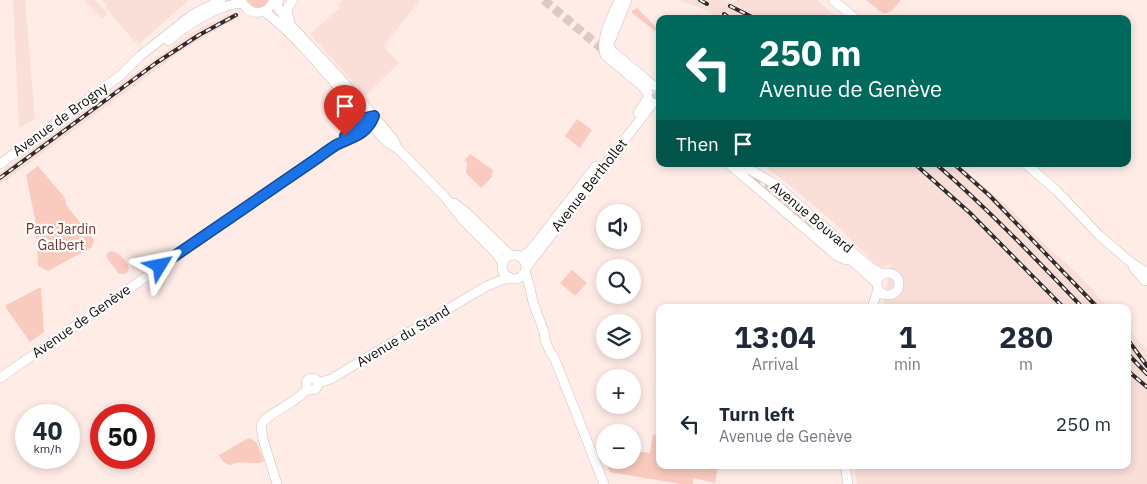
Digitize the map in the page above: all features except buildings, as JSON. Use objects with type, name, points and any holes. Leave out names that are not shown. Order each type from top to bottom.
[{"type":"main road","points":[[274,0],[279,0]]},
{"type":"main road","points":[[242,1],[248,9],[256,12],[268,9],[274,0]]},
{"type":"main road","points":[[274,0],[286,20],[370,120]]},
{"type":"main road","points":[[293,0],[287,12],[298,33]]},
{"type":"main road","points":[[620,0],[603,40],[605,55],[654,95]]},
{"type":"main road","points":[[627,0],[610,48],[654,95]]},
{"type":"main road","points":[[833,0],[851,15]]},
{"type":"main road","name":"Avenue de Brogny","points":[[121,75],[140,56],[192,15],[217,1]]},
{"type":"main road","name":"Avenue de Brogny","points":[[0,164],[121,75],[142,62],[176,35],[199,20],[242,1]]},
{"type":"main road","points":[[264,11],[297,42],[370,120],[393,139],[398,149],[495,252],[505,274],[520,284],[533,302]]},
{"type":"main road","name":"Avenue Berthollet","points":[[521,257],[530,251],[654,95]]},
{"type":"main road","name":"Avenue Berthollet","points":[[525,270],[654,95]]},
{"type":"main road","name":"Avenue de Genève","points":[[0,378],[336,146],[364,131],[370,120]]},
{"type":"main road","points":[[733,167],[837,256],[846,260],[852,260]]},
{"type":"main road","name":"Avenue Bouvard","points":[[744,167],[776,184],[870,267],[882,274]]},
{"type":"main road","points":[[755,167],[780,180],[834,227],[837,237]]},
{"type":"main road","points":[[1030,167],[1054,188],[1094,230],[1147,280]]},
{"type":"main road","points":[[444,196],[467,213],[511,256]]},
{"type":"main road","name":"Avenue Bouvard","points":[[819,232],[852,260],[877,286]]},
{"type":"main road","points":[[503,266],[506,259],[511,256],[521,257],[524,260],[533,302],[544,332],[550,338],[555,350],[554,357],[604,484]]},
{"type":"main road","name":"Avenue du Stand","points":[[277,484],[263,439],[261,427],[265,420],[298,398],[307,389],[314,390],[318,383],[331,379],[487,286],[496,278],[503,266]]},
{"type":"main road","points":[[512,278],[521,276],[525,270]]},
{"type":"main road","points":[[873,304],[878,277],[886,272],[892,273],[897,276],[899,287],[896,292],[887,295],[880,304]]},
{"type":"main road","name":"Avenue du Stand","points":[[487,286],[512,278]]},
{"type":"main road","points":[[877,286],[882,293],[887,295]]},
{"type":"main road","points":[[846,469],[848,484]]},
{"type":"shaded area","points":[[13,0],[25,0],[35,119],[19,128]]},
{"type":"shaded area","points":[[84,0],[95,0],[108,14],[102,19]]},
{"type":"shaded area","points":[[102,0],[189,0],[139,44],[137,41],[135,42],[105,7],[107,5]]},
{"type":"shaded area","points":[[343,0],[420,0],[384,45],[399,63],[365,96],[310,34],[340,8],[338,5]]},
{"type":"shaded area","points":[[678,0],[723,0],[733,3],[736,0],[817,0],[834,15],[714,15]]},
{"type":"shaded area","points":[[234,12],[239,17],[177,54],[0,185],[0,172],[193,32]]},
{"type":"shaded area","points":[[962,167],[1013,211],[1049,249],[1065,262],[1106,304],[884,304],[891,264],[883,267],[877,266],[840,228],[781,178],[766,168]]},
{"type":"shaded area","points":[[1131,330],[1147,350],[1147,484],[857,484],[855,469],[1131,469]]},
{"type":"green space","points":[[247,0],[271,0],[265,6],[259,8],[253,6]]},
{"type":"green space","points":[[866,0],[901,0],[891,11],[884,13]]},
{"type":"green space","points":[[637,8],[656,27],[656,32],[632,13]]},
{"type":"green space","points":[[577,119],[592,130],[580,148],[565,136]]},
{"type":"green space","points":[[470,154],[493,170],[492,177],[481,188],[466,173],[467,163],[465,160]]},
{"type":"green space","name":"Parc Jardin Galbert","points":[[38,166],[65,198],[66,205],[94,240],[92,247],[48,271],[38,266],[36,224],[26,175]]},
{"type":"green space","points":[[111,251],[118,254],[124,260],[129,268],[127,273],[119,274],[107,258],[107,253]]},
{"type":"green space","points":[[572,270],[587,283],[575,296],[560,283]]},
{"type":"green space","points":[[41,287],[44,332],[30,342],[6,308],[6,305]]},
{"type":"green space","points":[[653,435],[656,435],[656,469],[717,469],[715,483],[693,478],[693,484],[680,484],[610,472],[609,469],[641,469],[641,452],[650,453]]},
{"type":"green space","points":[[250,438],[257,443],[264,461],[260,463],[240,462],[231,465],[221,459],[219,455]]},
{"type":"tunnel","points":[[544,0],[607,53]]},
{"type":"tunnel","points":[[644,84],[656,94]]},
{"type":"tunnel","points":[[743,169],[819,232]]},
{"type":"railway","points":[[700,0],[707,4]]},
{"type":"railway","points":[[730,6],[748,15]]},
{"type":"railway","points":[[0,178],[156,63],[199,35],[236,15]]},
{"type":"railway","points":[[918,167],[970,213],[1060,304]]},
{"type":"railway","points":[[939,167],[993,216],[1079,304]]},
{"type":"railway","points":[[957,167],[990,196],[1094,304]]},
{"type":"railway","points":[[1131,344],[1147,366]]},
{"type":"railway","points":[[1131,357],[1147,374]]},
{"type":"railway","points":[[1131,374],[1147,387]]},
{"type":"route","points":[[160,266],[319,157],[364,131],[371,125],[374,116],[365,118],[345,136]]}]
